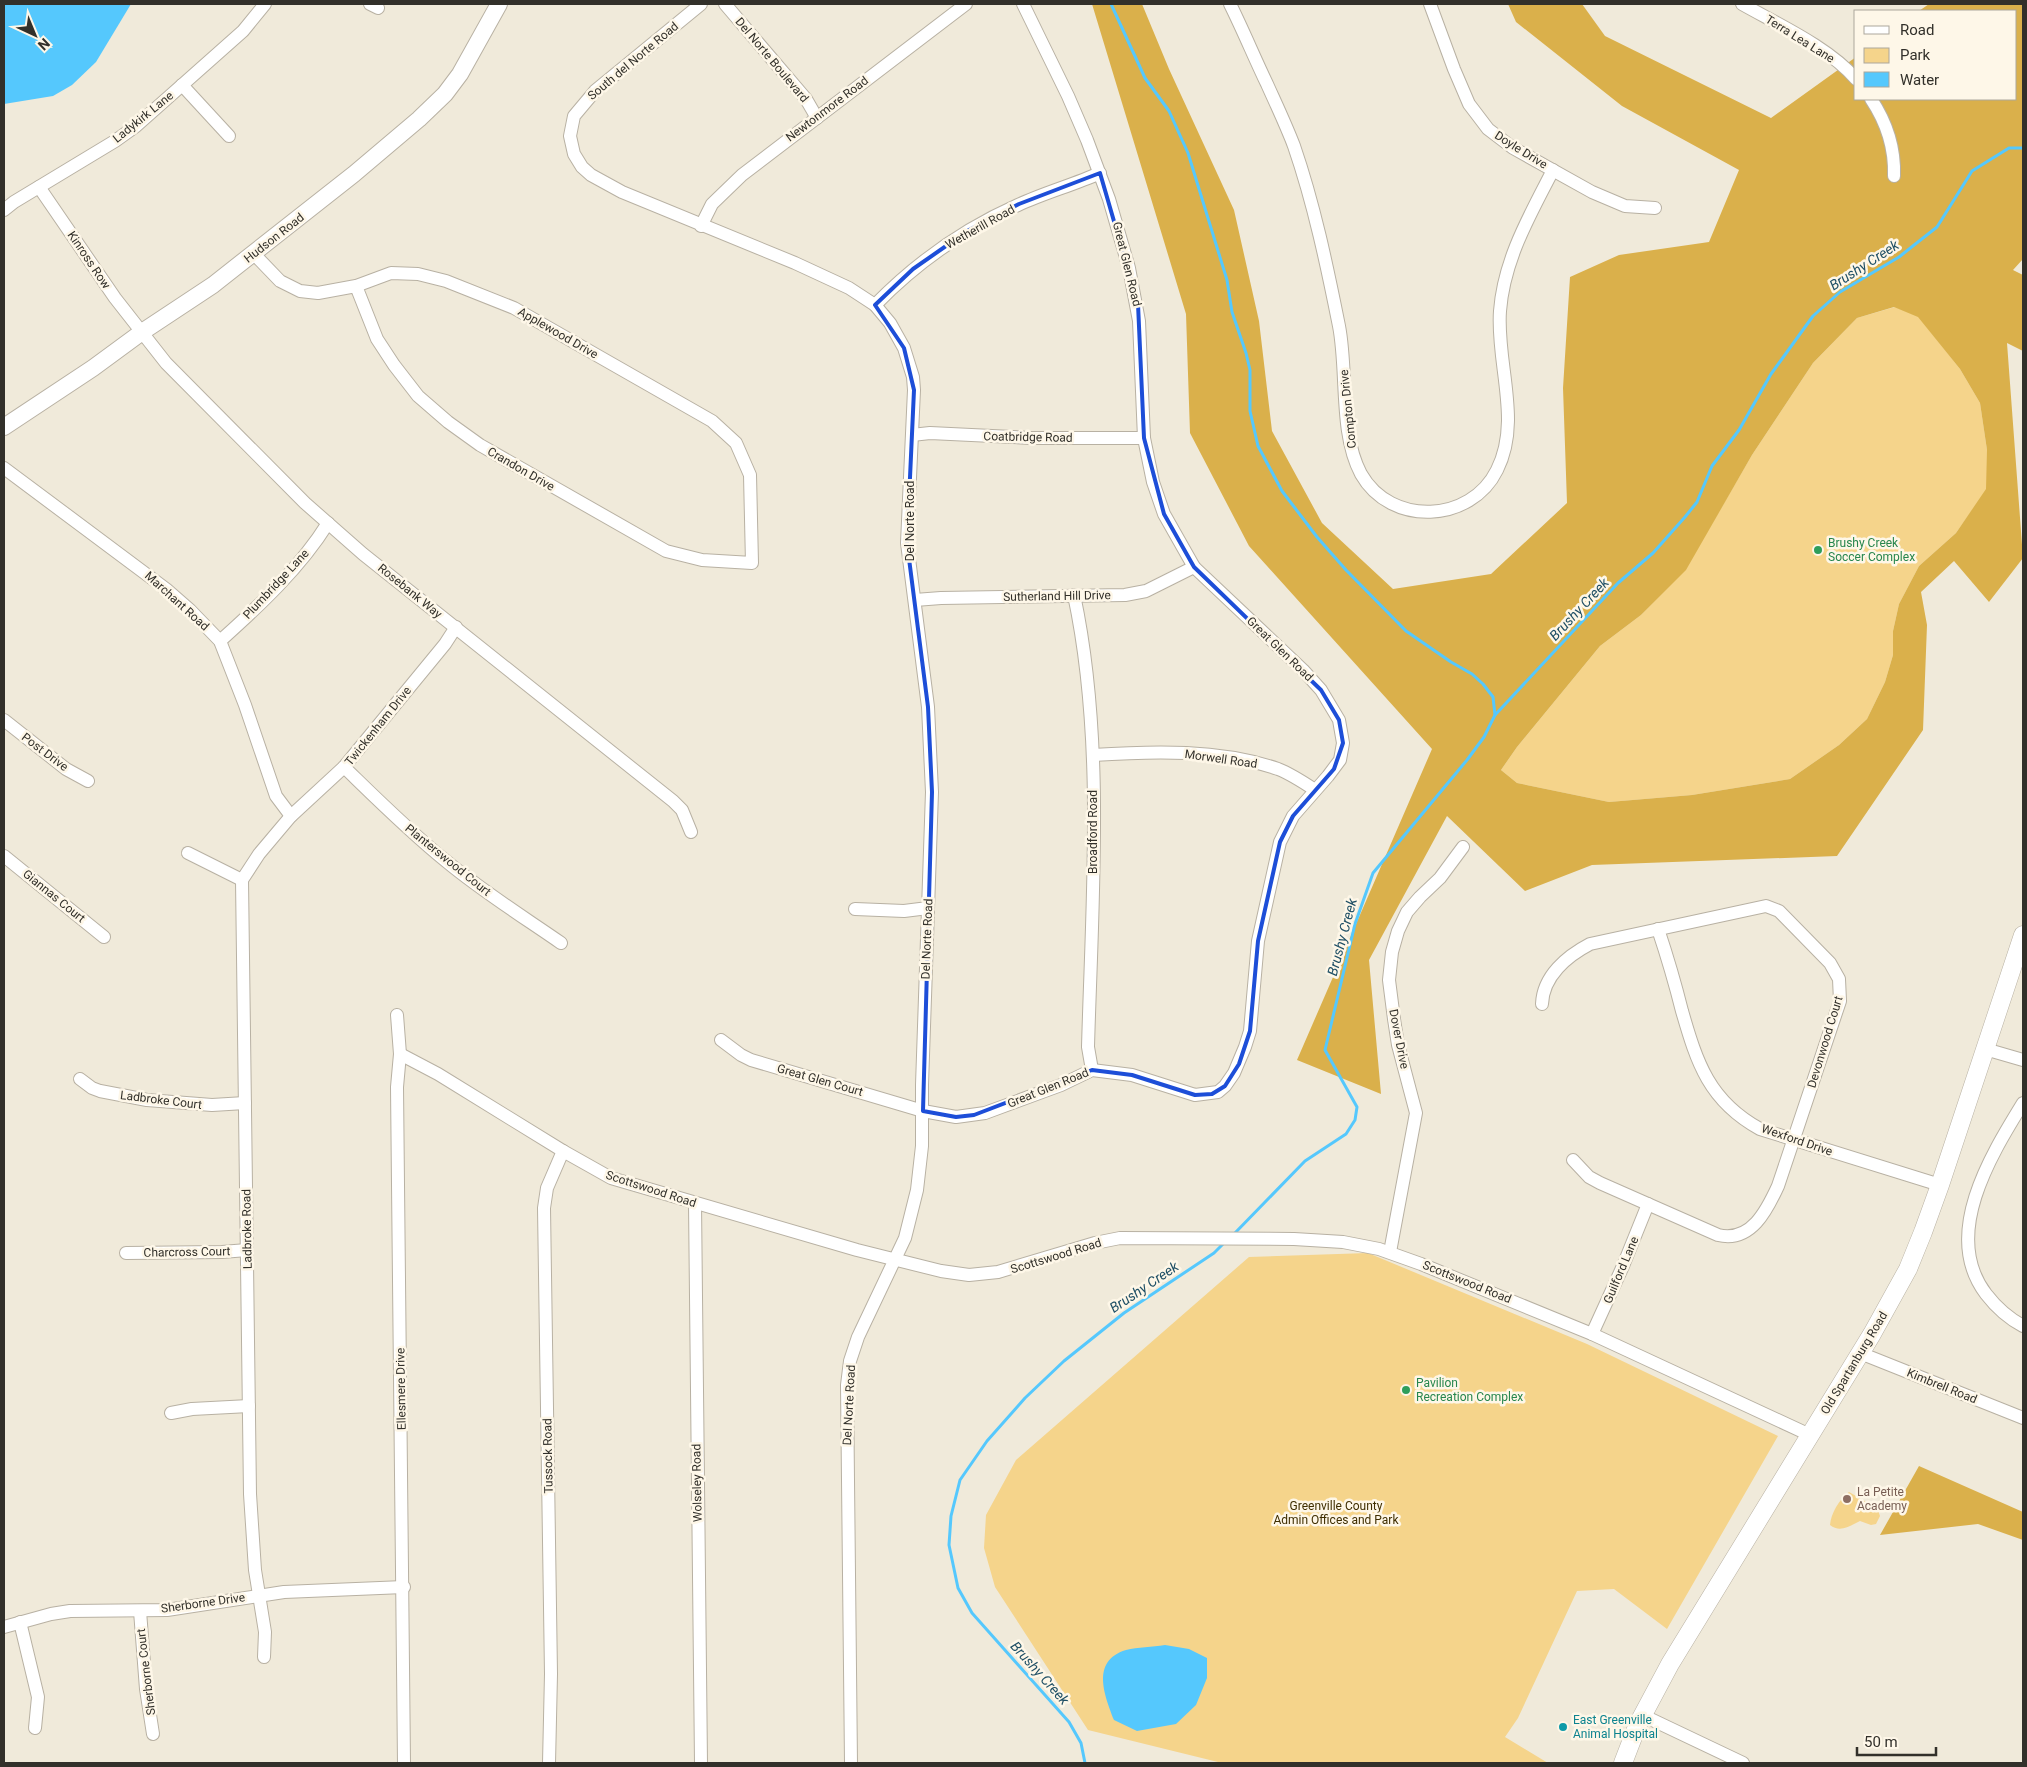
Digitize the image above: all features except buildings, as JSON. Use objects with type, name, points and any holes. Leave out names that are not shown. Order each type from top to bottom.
[{"type":"main road","name":"Old Spartanburg Road","points":[[1623,1763],[1642,1715],[1670,1664],[1860,1353],[1908,1268],[1924,1232],[2023,935]]},
{"type":"street","name":"Ladykirk Lane","points":[[4,210],[136,126],[243,31],[265,4]]},
{"type":"street","name":"Hudson Road","points":[[4,427],[213,285],[354,174],[433,107],[460,74],[500,4]]},
{"type":"street","name":"South del Norte Road","points":[[701,4],[595,91],[574,116],[570,136],[574,154],[591,175],[622,192],[701,226]]},
{"type":"street","name":"Del Norte Boulevard","points":[[725,4],[806,99],[816,118]]},
{"type":"street","name":"Newtonmore Road","points":[[701,226],[712,204],[723,192],[761,160],[966,4]]},
{"type":"street","name":"Great Glen Road","points":[[923,1111],[956,1117],[985,1113],[1061,1085],[1092,1070],[1132,1075],[1195,1095],[1212,1094],[1225,1086],[1239,1064],[1250,1031],[1258,941],[1280,842],[1293,816],[1334,769],[1340,760],[1342,751],[1342,732],[1333,708],[1321,690],[1303,670],[1194,567],[1180,545],[1159,503],[1144,438],[1143,372],[1138,304],[1100,173],[1068,96],[1023,4]]},
{"type":"street","name":"Compton Drive","points":[[1230,4],[1286,125],[1300,167],[1324,258],[1342,339],[1349,435],[1352,451],[1363,477],[1376,492],[1395,504],[1415,511],[1447,511],[1462,506],[1478,495],[1489,483],[1498,468],[1505,447],[1508,423],[1500,325],[1503,290],[1516,245],[1553,170]]},
{"type":"street","name":"Doyle Drive","points":[[1430,4],[1454,69],[1475,113],[1499,138],[1592,192],[1625,206],[1655,208]]},
{"type":"street","name":"Terra Lea Lane","points":[[1742,4],[1825,53],[1854,77]]},
{"type":"street","points":[[182,85],[229,136]]},
{"type":"street","points":[[1872,100],[1890,136],[1894,151],[1894,176]]},
{"type":"street","name":"Wetherill Road","points":[[875,305],[913,269],[969,230],[1019,204],[1100,173]]},
{"type":"street","name":"Kinross Row","points":[[39,187],[115,298],[142,332]]},
{"type":"street","name":"Del Norte Road","points":[[701,226],[795,263],[849,288],[875,305],[897,334],[909,362],[914,390],[907,543],[915,600],[931,754],[922,1146],[917,1190],[905,1238],[858,1337],[850,1361],[847,1385],[850,1763]]},
{"type":"street","name":"Applewood Drive","points":[[254,254],[280,281],[300,291],[318,293],[356,286],[392,274],[418,274],[446,281],[514,308],[712,421],[736,443],[750,475],[752,563]]},
{"type":"street","name":"Crandon Drive","points":[[356,286],[377,339],[418,396],[448,422],[480,445],[666,551],[702,560],[752,563]]},
{"type":"street","name":"Rosebank Way","points":[[142,332],[166,363],[278,477],[328,523],[673,801],[682,810],[691,832]]},
{"type":"street","name":"Coatbridge Road","points":[[912,435],[930,433],[1031,438],[1144,438]]},
{"type":"street","name":"Marchant Road","points":[[4,468],[166,589],[190,610],[220,641],[246,705],[276,796],[291,816]]},
{"type":"street","name":"Plumbridge Lane","points":[[220,641],[289,573],[319,538],[328,523]]},
{"type":"street","name":"Sutherland Hill Drive","points":[[915,600],[1138,593],[1160,585],[1194,567]]},
{"type":"street","name":"Broadford Road","points":[[1074,595],[1090,715],[1092,755],[1093,885],[1088,1047],[1092,1070]]},
{"type":"street","name":"Twickenham Drive","points":[[291,816],[344,767],[456,628]]},
{"type":"street","name":"Post Drive","points":[[4,720],[66,769],[88,781]]},
{"type":"street","name":"Morwell Road","points":[[1092,755],[1179,753],[1216,756],[1278,769],[1314,790]]},
{"type":"street","name":"Planterswood Court","points":[[344,767],[410,830],[446,861],[494,898],[561,943]]},
{"type":"street","points":[[188,853],[242,880],[259,854],[291,816]]},
{"type":"street","name":"Dover Drive","points":[[1390,1252],[1416,1113],[1398,1045],[1394,1019],[1389,980],[1392,952],[1398,930],[1407,912],[1440,878],[1463,847]]},
{"type":"street","name":"Giannas Court","points":[[4,856],[104,937]]},
{"type":"street","name":"Ladbroke Road","points":[[242,880],[251,1525],[265,1632],[264,1657]]},
{"type":"street","name":"Devonwood Court","points":[[1542,1004],[1544,992],[1553,973],[1578,950],[1600,940],[1758,907],[1770,907],[1778,912],[1834,970],[1841,986],[1840,1001],[1794,1140],[1771,1201],[1757,1222],[1742,1233],[1730,1236],[1718,1234],[1648,1204],[1594,1180],[1573,1160]]},
{"type":"street","points":[[855,909],[904,911],[928,908]]},
{"type":"street","name":"Wexford Drive","points":[[1658,929],[1694,1051],[1709,1084],[1726,1104],[1760,1129],[1940,1185]]},
{"type":"street","name":"Ellesmere Drive","points":[[397,1015],[400,1054],[397,1087],[404,1587],[404,1763]]},
{"type":"street","name":"Great Glen Court","points":[[722,1040],[741,1055],[752,1060],[923,1111]]},
{"type":"street","points":[[1985,1049],[2023,1060]]},
{"type":"street","name":"Scottswood Road","points":[[400,1054],[438,1074],[563,1152],[611,1178],[896,1259],[958,1274],[984,1274],[1015,1269],[1077,1248],[1120,1238],[1246,1238],[1344,1242],[1390,1252],[1592,1334],[1810,1435]]},
{"type":"street","name":"Ladbroke Court","points":[[80,1079],[92,1088],[100,1091],[147,1100],[212,1106],[245,1103]]},
{"type":"street","points":[[2023,1103],[1994,1150],[1980,1182],[1969,1230],[1969,1250],[1972,1268],[1981,1287],[2004,1314],[2023,1326]]},
{"type":"street","name":"Tussock Road","points":[[549,1763],[550,1674],[544,1208],[547,1188],[563,1152]]},
{"type":"street","name":"Wolseley Road","points":[[694,1203],[701,1763]]},
{"type":"street","name":"Guilford Lane","points":[[1592,1334],[1623,1266],[1648,1204]]},
{"type":"street","name":"Charcross Court","points":[[126,1253],[247,1250]]},
{"type":"street","name":"Kimbrell Road","points":[[1860,1353],[2023,1418]]},
{"type":"street","points":[[171,1412],[249,1406]]},
{"type":"street","name":"Sherborne Drive","points":[[4,1627],[51,1614],[70,1611],[167,1610],[284,1592],[404,1587]]},
{"type":"street","name":"Sherborne Court","points":[[140,1611],[145,1680],[153,1734]]},
{"type":"street","points":[[20,1622],[38,1698],[35,1728]]},
{"type":"street","points":[[1642,1715],[1743,1763]]},
{"type":"highlighted area","points":[[1100,173],[1138,304],[1144,438],[1164,514],[1194,567],[1321,690],[1339,720],[1343,743],[1334,769],[1293,816],[1280,842],[1258,941],[1250,1031],[1239,1064],[1225,1086],[1212,1094],[1195,1095],[1132,1075],[1092,1070],[974,1115],[956,1117],[923,1111],[932,792],[928,707],[907,543],[914,390],[904,348],[875,305],[913,269],[969,230],[1019,204]]},
{"type":"green space","name":"Brushy Creek Soccer Complex","points":[[1895,307],[1918,316],[1960,369],[1980,403],[1987,450],[1987,489],[1956,533],[1919,566],[1899,604],[1893,631],[1893,655],[1885,682],[1867,719],[1839,745],[1790,779],[1692,795],[1609,802],[1517,783],[1501,770],[1517,747],[1600,646],[1641,615],[1685,570],[1752,455],[1813,363],[1857,318]]},
{"type":"green space","name":"Greenville County Admin Offices and Park","points":[[1368,1253],[1587,1344],[1778,1436],[1667,1629],[1614,1589],[1577,1591],[1518,1718],[1505,1737],[1548,1763],[1222,1763],[1088,1730],[995,1587],[984,1548],[986,1515],[1016,1460],[1249,1257]]},
{"type":"green space","points":[[1849,1492],[1877,1508],[1880,1516],[1876,1524],[1871,1525],[1860,1521],[1841,1529],[1830,1525],[1836,1507]]},
{"type":"shaded area","points":[[1092,4],[1142,4],[1169,69],[1234,210],[1259,321],[1272,431],[1322,523],[1393,589],[1491,574],[1567,503],[1563,388],[1570,277],[1619,255],[1709,242],[1739,170],[1622,106],[1516,22],[1508,4],[1582,4],[1605,36],[1771,118],[1854,58],[1854,100],[2017,100],[2017,10],[1920,10],[1929,4],[2023,4],[2023,259],[2013,270],[2023,275],[2023,351],[2007,343],[2023,558],[1989,602],[1954,561],[1921,592],[1927,625],[1923,730],[1837,856],[1592,865],[1525,891],[1447,816],[1369,960],[1381,1094],[1297,1060],[1432,749],[1249,546],[1190,433],[1186,314]],"holes":[[[1894,307],[1918,317],[1960,369],[1980,403],[1987,450],[1986,489],[1956,533],[1919,566],[1899,604],[1893,631],[1893,655],[1885,682],[1867,719],[1839,745],[1790,779],[1692,795],[1609,802],[1517,783],[1501,770],[1517,747],[1600,646],[1641,615],[1686,570],[1752,455],[1813,363],[1857,318]]]},
{"type":"shaded area","points":[[1919,1466],[2023,1512],[2023,1540],[1978,1524],[1880,1535]]},
{"type":"water","points":[[4,4],[131,4],[96,62],[72,85],[53,96],[4,104]]},
{"type":"water","points":[[1165,1645],[1189,1649],[1207,1658],[1207,1678],[1196,1705],[1176,1724],[1137,1731],[1114,1720],[1104,1690],[1104,1671],[1108,1662],[1115,1655],[1126,1650]]},
{"type":"waterway","points":[[1111,4],[1145,78],[1169,111],[1188,153],[1227,280],[1232,312],[1246,353],[1250,370],[1250,411],[1258,446],[1282,491],[1317,537],[1346,570],[1406,631],[1472,674],[1483,684],[1493,697],[1495,715]]},
{"type":"waterway","name":"Brushy Creek","points":[[1234,1234],[1305,1161],[1346,1134],[1355,1120],[1357,1107],[1325,1050],[1355,924],[1373,873],[1467,760],[1484,737],[1495,715],[1618,583],[1653,553],[1697,502],[1712,466],[1739,430],[1771,374],[1813,316],[1840,292],[1899,257],[1937,227],[1972,171],[2009,148],[2023,148]]},
{"type":"waterway","name":"Brushy Creek","points":[[1085,1763],[1081,1743],[1069,1722],[972,1613],[958,1588],[949,1545],[951,1516],[960,1480],[987,1441],[1025,1398],[1064,1361],[1124,1313],[1214,1253],[1224,1243]]},
{"type":"place","name":"Brushy Creek Soccer Complex","points":[[1818,550]]},
{"type":"place","name":"Pavilion Recreation Complex","points":[[1406,1390]]},
{"type":"place","name":"La Petite Academy","points":[[1847,1499]]},
{"type":"place","name":"East Greenville Animal Hospital","points":[[1563,1727]]}]
